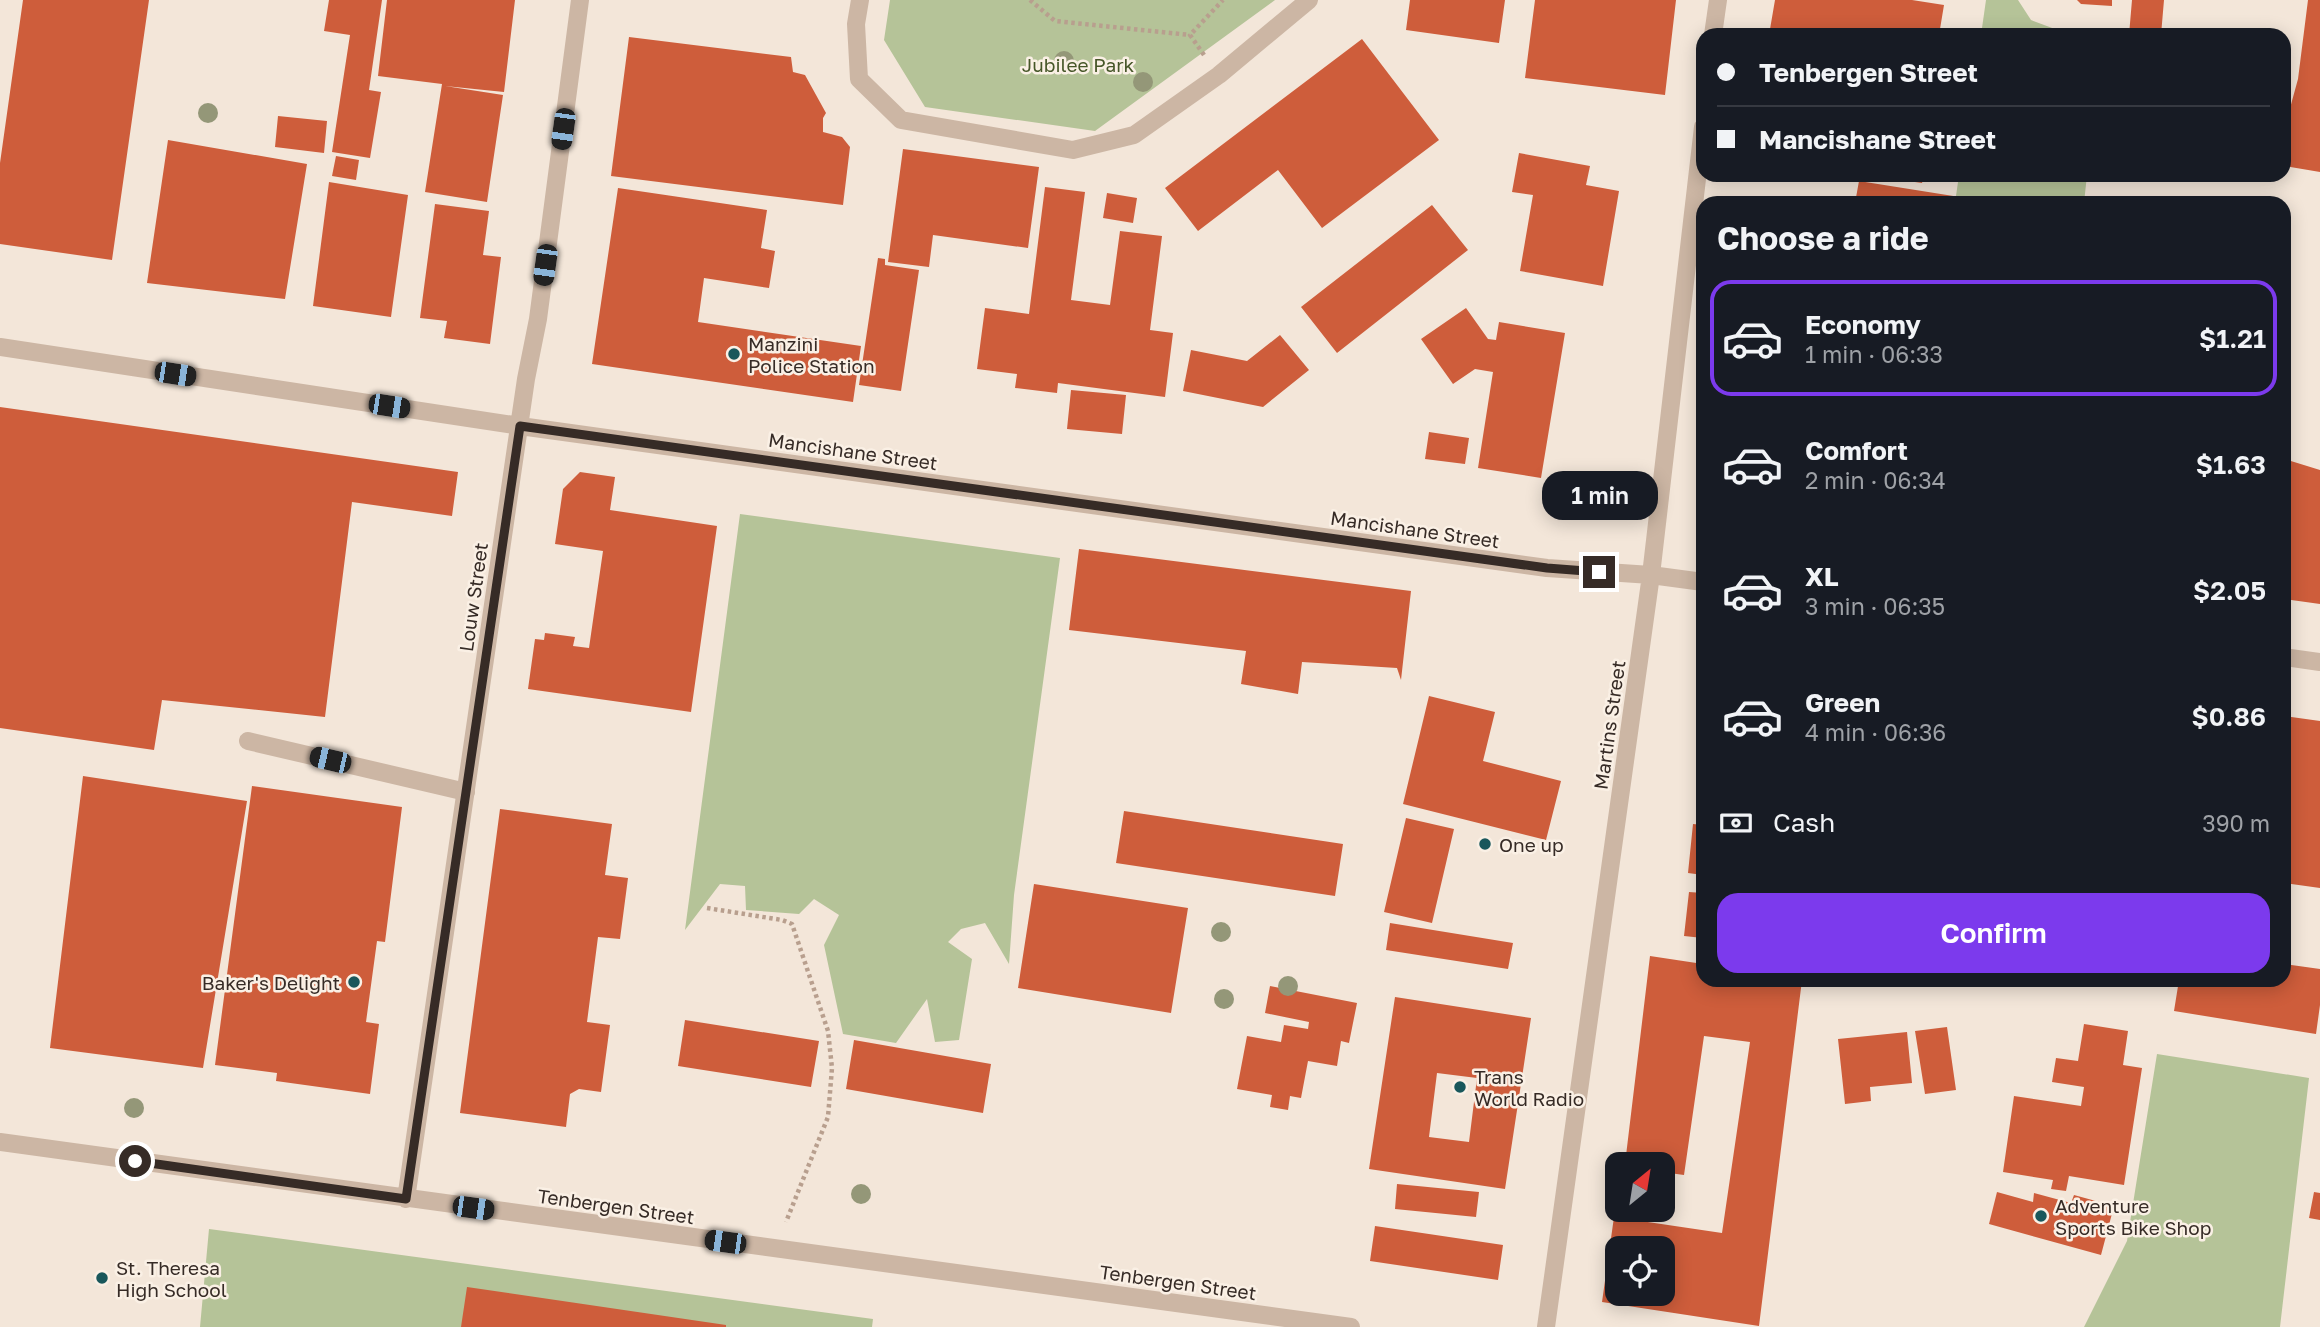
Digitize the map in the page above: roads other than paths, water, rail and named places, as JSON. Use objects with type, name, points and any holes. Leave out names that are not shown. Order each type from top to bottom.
[{"type":"street","name":"Louw Street","points":[[406,1199],[538,319],[580,0]]},
{"type":"street","points":[[860,0],[856,24],[859,79],[901,120],[1073,150],[1133,135],[1219,75],[1309,0]]},
{"type":"street","points":[[1714,28],[1718,0]]},
{"type":"street","name":"Martins Street","points":[[1546,1327],[1651,575],[1697,182]]},
{"type":"street","name":"Mancishane Street","points":[[0,347],[520,426],[1547,568],[1651,575],[1696,581]]},
{"type":"street","points":[[2291,658],[2320,662]]},
{"type":"street","points":[[248,741],[466,792]]},
{"type":"street","name":"Tenbergen Street","points":[[0,1142],[1351,1327]]},
{"type":"place","name":"Manzini Police Station","points":[[734,354]]},
{"type":"place","name":"One up","points":[[1485,844]]},
{"type":"place","name":"Baker's Delight","points":[[354,982]]},
{"type":"place","name":"Trans World Radio","points":[[1460,1087]]},
{"type":"place","name":"Adventure Sports Bike Shop","points":[[2041,1216]]},
{"type":"place","name":"St. Theresa High School","points":[[102,1278]]},
{"type":"park label","name":"Jubilee Park","points":[[1078,64]]}]
